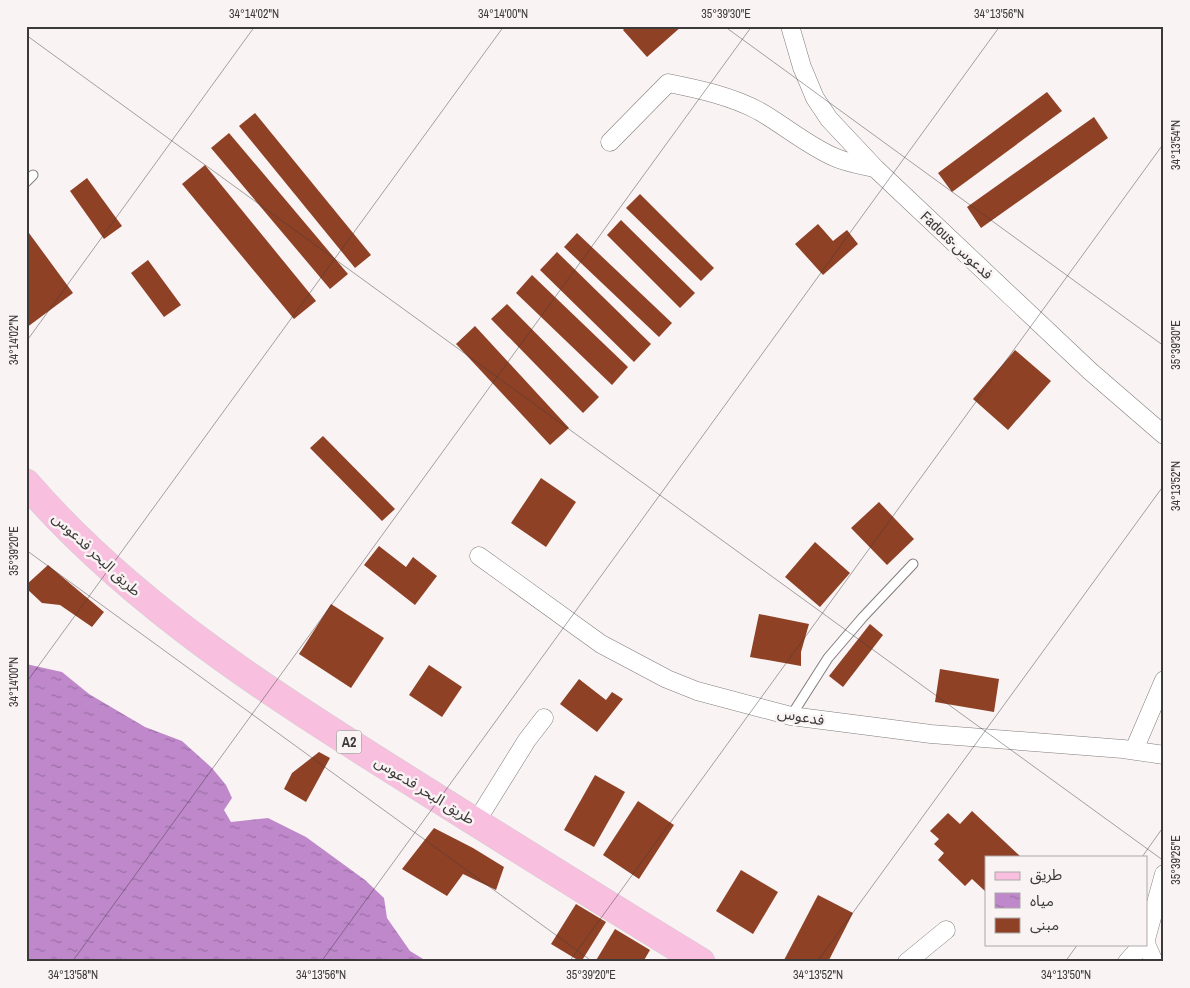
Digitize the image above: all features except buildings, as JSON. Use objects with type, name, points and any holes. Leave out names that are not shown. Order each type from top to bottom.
[{"type":"main road","name":"طريق البحر فدعوس","points":[[26,484],[98,558],[178,625],[298,710],[701,962]]},
{"type":"street","name":"Fadous-فدعوس","points":[[790,26],[802,67],[815,98],[829,119],[875,168],[1090,371],[1164,435]]},
{"type":"street","points":[[610,142],[668,83],[694,88],[734,100],[758,111],[835,158],[875,168]]},
{"type":"street","name":"فدعوس","points":[[479,556],[601,644],[644,667],[697,691],[791,716],[931,734],[1134,750],[1164,755]]},
{"type":"street","points":[[1134,750],[1164,680]]},
{"type":"street","points":[[476,822],[544,718]]},
{"type":"street","points":[[1148,932],[1164,874]]},
{"type":"street","points":[[907,962],[946,930]]},
{"type":"street","points":[[1127,962],[1143,946]]},
{"type":"street","points":[[1146,946],[1154,962]]},
{"type":"lane","points":[[791,716],[828,658],[863,617],[913,564]]},
{"type":"water","points":[[26,664],[62,672],[89,694],[145,727],[182,741],[212,768],[226,785],[232,798],[224,810],[231,822],[268,818],[306,837],[365,880],[384,898],[387,918],[410,951],[428,962],[26,962]]}]
